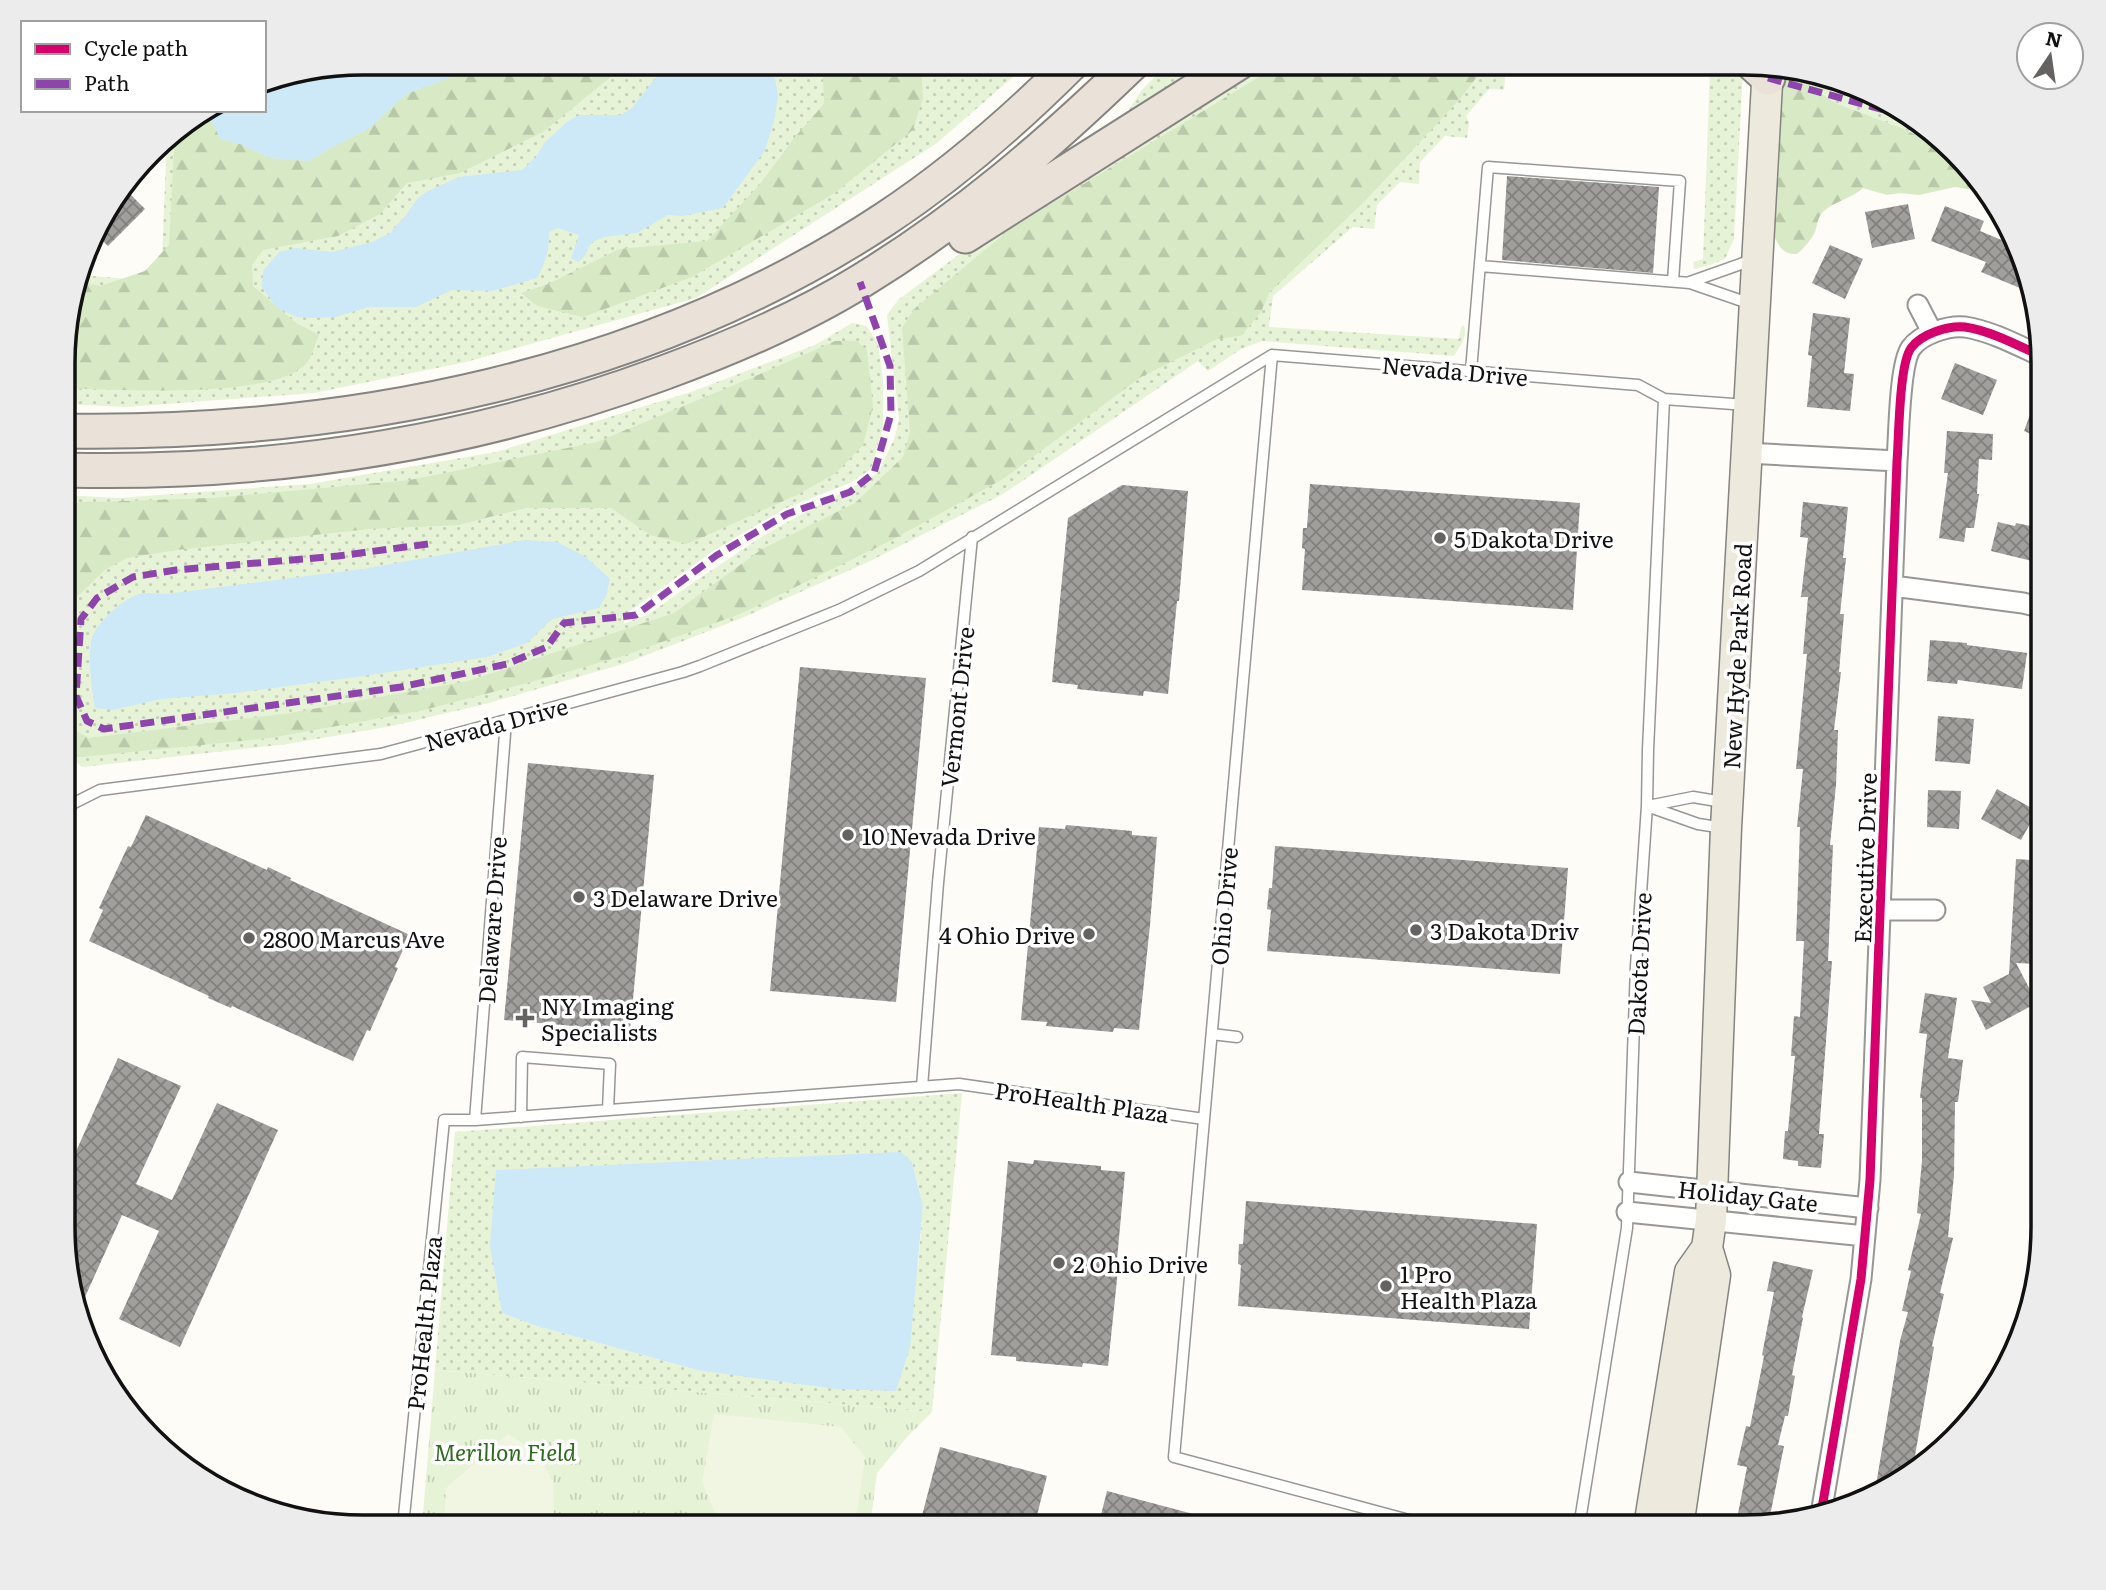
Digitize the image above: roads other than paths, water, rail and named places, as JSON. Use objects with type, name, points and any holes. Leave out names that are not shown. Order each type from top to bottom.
[{"type":"highway","points":[[75,431],[131,432],[263,425],[393,407],[525,377],[651,336],[770,285],[885,219],[990,139],[1059,75]]},
{"type":"highway","points":[[860,282],[979,201],[1120,75]]},
{"type":"highway","points":[[75,470],[130,471],[261,464],[378,449],[480,428],[580,401],[693,362],[751,338],[860,282],[961,238],[1219,75]]},
{"type":"main road","name":"New Hyde Park Road","points":[[1680,1515],[1715,1275],[1710,1220],[1727,816],[1757,259],[1763,76]]},
{"type":"main road","name":"New Hyde Park Road","points":[[1651,1515],[1690,1272],[1710,1220]]},
{"type":"street","points":[[1918,305],[1932,332],[1966,327],[1983,331],[2030,351]]},
{"type":"street","name":"Executive Drive","points":[[1823,1503],[1861,1279],[1870,1180],[1897,461],[1903,373],[1911,348],[1932,332]]},
{"type":"street","points":[[1746,453],[1897,461]]},
{"type":"street","points":[[1893,586],[2031,606]]},
{"type":"street","points":[[1881,909],[1935,910]]},
{"type":"street","name":"Holiday Gate","points":[[1629,1182],[1710,1220],[1867,1209]]},
{"type":"street","name":"Holiday Gate","points":[[1627,1212],[1865,1236]]},
{"type":"lane","points":[[1471,371],[1488,167],[1680,181],[1673,281]]},
{"type":"lane","points":[[1690,283],[1757,259]]},
{"type":"lane","points":[[1480,266],[1690,283],[1754,305]]},
{"type":"lane","name":"Nevada Drive","points":[[75,802],[100,790],[381,754],[683,672],[839,610],[919,571],[1272,355],[1638,385],[1664,399]]},
{"type":"lane","name":"Ohio Drive","points":[[1272,355],[1174,1457],[1390,1515]]},
{"type":"lane","points":[[1664,399],[1748,405]]},
{"type":"lane","name":"Dakota Drive","points":[[1581,1515],[1627,1228],[1636,966],[1647,806],[1664,399]]},
{"type":"lane","name":"Vermont Drive","points":[[922,1087],[938,883],[972,537]]},
{"type":"lane","name":"Delaware Drive","points":[[475,1120],[506,721]]},
{"type":"lane","points":[[1647,806],[1693,797],[1727,816]]},
{"type":"lane","points":[[1647,806],[1698,824],[1727,816]]},
{"type":"lane","points":[[1212,1034],[1237,1037]]},
{"type":"lane","points":[[521,1117],[522,1058],[610,1064],[608,1110]]},
{"type":"lane","name":"ProHealth Plaza","points":[[404,1515],[444,1120],[521,1117],[959,1084],[1204,1119]]},
{"type":"water","points":[[363,75],[457,75],[406,94],[370,128],[309,161],[270,158],[240,144],[220,139],[209,120],[223,112],[266,112],[266,93],[307,81]]},
{"type":"water","points":[[767,75],[775,78],[778,96],[765,150],[723,208],[682,216],[668,215],[637,233],[604,237],[592,242],[578,262],[571,258],[579,235],[558,228],[549,232],[546,256],[537,278],[492,291],[452,290],[416,307],[369,307],[335,317],[297,317],[277,308],[262,287],[263,271],[279,252],[295,248],[332,252],[372,242],[390,233],[417,199],[428,191],[459,177],[522,170],[536,157],[545,142],[567,122],[579,115],[621,115],[632,108],[657,76]]},
{"type":"water","points":[[525,540],[557,542],[586,557],[610,579],[606,596],[599,608],[552,619],[527,643],[487,657],[235,693],[162,699],[112,710],[95,708],[90,663],[92,638],[111,612],[139,594],[166,594],[363,569]]},
{"type":"water","points":[[901,1152],[912,1162],[923,1206],[910,1347],[896,1391],[836,1389],[697,1370],[537,1326],[502,1313],[490,1246],[496,1170]]},
{"type":"place","name":"5 Dakota Drive","points":[[1440,538]]},
{"type":"place","name":"10 Nevada Drive","points":[[848,835]]},
{"type":"place","name":"3 Delaware Drive","points":[[579,897]]},
{"type":"place","name":"3 Dakota Driv","points":[[1416,930]]},
{"type":"place","name":"4 Ohio Drive","points":[[1089,934]]},
{"type":"place","name":"2800 Marcus Ave","points":[[249,938]]},
{"type":"place","name":"NY Imaging Specialists","points":[[525,1018]]},
{"type":"place","name":"2 Ohio Drive","points":[[1059,1263]]},
{"type":"place","name":"1 Pro Health Plaza","points":[[1386,1286]]},
{"type":"park label","name":"Merillon Field","points":[[505,1451]]}]
